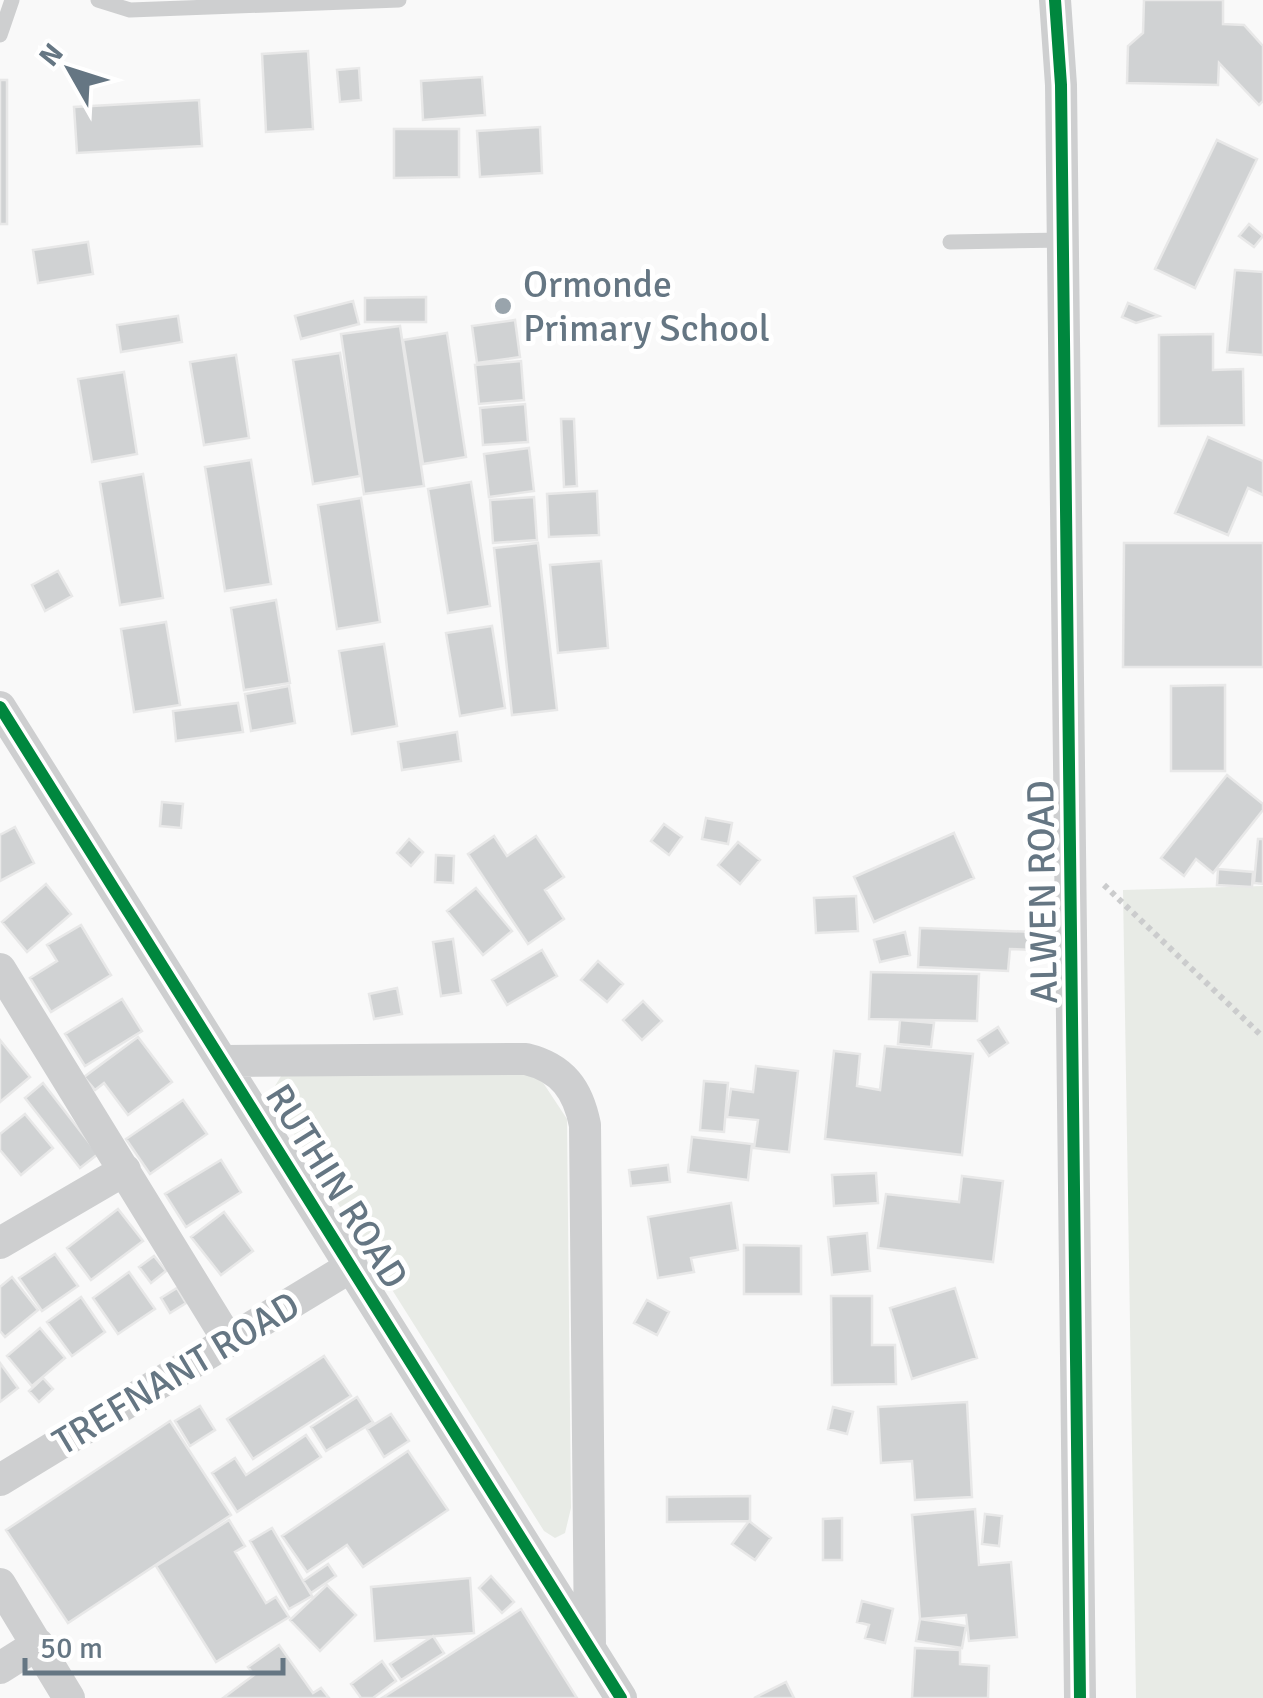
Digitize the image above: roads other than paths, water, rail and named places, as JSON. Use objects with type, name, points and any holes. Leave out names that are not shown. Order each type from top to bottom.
[{"type":"street","name":"ALWEN ROAD","points":[[1055,0],[1064,240],[1080,1698]]},
{"type":"street","name":"ALWEN ROAD","points":[[1061,85],[1068,0]]},
{"type":"street","name":"RUTHIN ROAD","points":[[2,714],[225,1061],[621,1698]]},
{"type":"street","points":[[0,969],[228,1340]]},
{"type":"street","name":"RUTHIN ROAD","points":[[225,1061],[526,1059],[550,1067],[572,1085],[586,1126],[590,1647]]},
{"type":"street","points":[[0,1243],[126,1170]]},
{"type":"street","name":"TREFNANT ROAD","points":[[0,1480],[352,1266]]},
{"type":"street","points":[[0,1584],[69,1698]]},
{"type":"street","points":[[0,1668],[38,1644]]},
{"type":"lane","points":[[0,35],[12,0]]},
{"type":"lane","points":[[98,0],[130,10],[400,0]]},
{"type":"lane","points":[[950,242],[1064,240]]},
{"type":"place","name":"Ormonde Primary School","points":[[503,306]]}]
